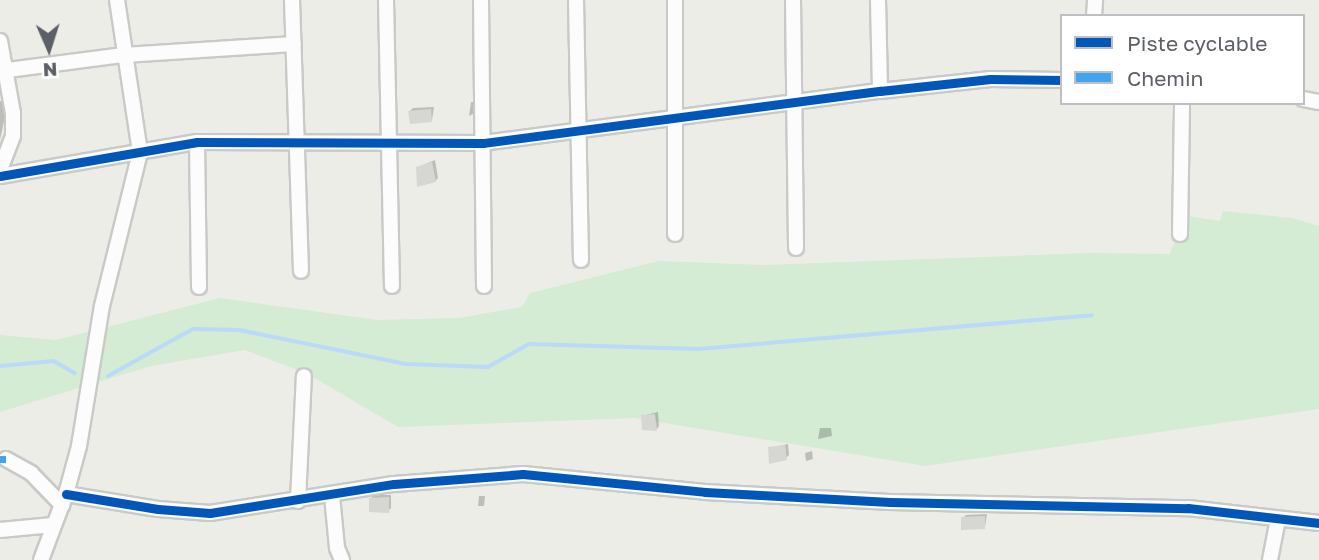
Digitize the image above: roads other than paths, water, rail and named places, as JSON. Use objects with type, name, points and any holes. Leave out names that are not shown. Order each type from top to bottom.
[{"type":"street","points":[[41,560],[64,500],[84,419],[102,306],[140,152],[117,0]]},
{"type":"street","points":[[292,0],[299,141],[301,271]]},
{"type":"street","points":[[386,0],[392,286]]},
{"type":"street","points":[[481,0],[484,286]]},
{"type":"street","points":[[576,0],[581,260]]},
{"type":"street","points":[[675,0],[675,234]]},
{"type":"street","points":[[793,0],[796,248]]},
{"type":"street","points":[[878,0],[880,91]]},
{"type":"street","points":[[0,41],[3,71],[13,113],[13,136],[0,170]]},
{"type":"street","points":[[3,71],[124,55],[295,44]]},
{"type":"street","points":[[0,176],[197,142],[483,143],[880,91],[990,79],[1060,80]]},
{"type":"street","points":[[1180,234],[1182,105]]},
{"type":"street","points":[[197,142],[200,288]]},
{"type":"street","points":[[298,501],[304,376]]},
{"type":"street","points":[[6,459],[32,473],[64,500],[200,513],[332,496],[394,484],[523,474],[718,493],[952,505],[1188,508],[1319,523]]},
{"type":"street","points":[[332,496],[337,548],[342,560]]},
{"type":"street","points":[[1270,560],[1278,519]]},
{"type":"street","points":[[0,530],[53,525]]},
{"type":"waterway","points":[[108,376],[193,329],[240,330],[406,364],[488,367],[529,344],[699,349],[1092,315]]},
{"type":"waterway","points":[[0,366],[54,361],[75,373]]}]
